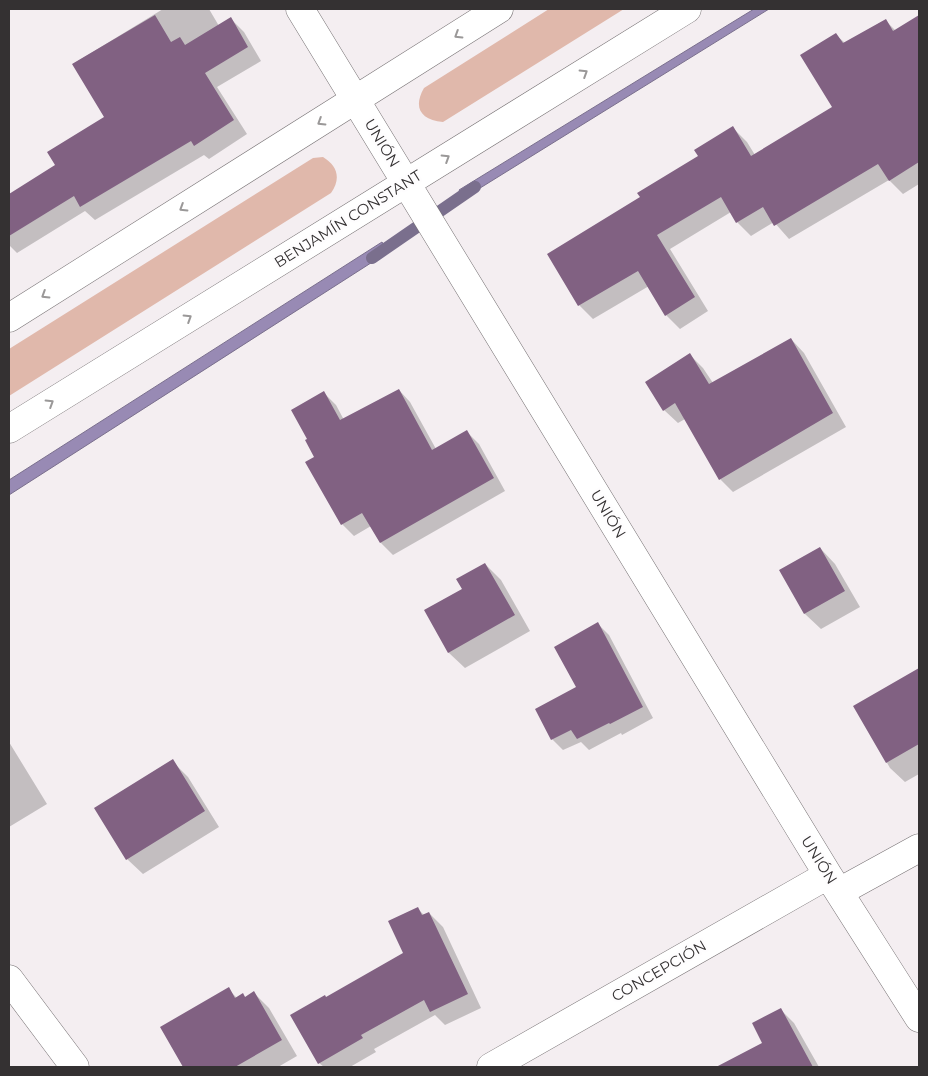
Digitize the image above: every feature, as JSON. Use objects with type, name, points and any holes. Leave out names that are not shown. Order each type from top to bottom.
[{"type":"street","name":"UNIÓN","points":[[300,9],[833,883],[919,1018]]},
{"type":"street","points":[[9,318],[499,9]]},
{"type":"street","name":"BENJAMÍN CONSTANT","points":[[9,429],[687,9]]},
{"type":"street","name":"CONCEPCIÓN","points":[[491,1067],[833,883],[919,848]]},
{"type":"street","points":[[9,979],[75,1067]]},
{"type":"shaded area","points":[[549,9],[624,9],[443,122],[429,119],[424,115],[419,107],[419,101],[424,88]]},
{"type":"shaded area","points":[[754,9],[769,9],[464,198],[459,190]]},
{"type":"shaded area","points":[[323,157],[332,164],[336,173],[336,183],[331,193],[9,396],[9,349],[313,158]]},
{"type":"shaded area","points":[[382,242],[388,252],[9,495],[9,480]]},
{"type":"building","points":[[155,15],[171,42],[180,37],[185,45],[231,17],[248,47],[205,73],[234,120],[194,146],[191,141],[80,207],[74,196],[9,236],[9,194],[55,165],[47,152],[104,117],[72,64]]},
{"type":"building","points":[[919,15],[919,162],[889,181],[878,164],[774,226],[763,207],[736,223],[721,197],[657,235],[695,297],[665,316],[638,271],[578,306],[547,254],[640,197],[637,193],[698,156],[694,150],[733,126],[751,156],[832,107],[800,55],[836,33],[843,43],[886,19],[893,31]]},
{"type":"building","points":[[791,338],[833,413],[719,480],[675,403],[663,411],[645,382],[690,353],[709,384]]},
{"type":"building","points":[[399,389],[432,450],[467,430],[494,478],[380,543],[362,513],[341,525],[305,462],[314,457],[305,440],[307,439],[291,410],[324,391],[340,420]]},
{"type":"building","points":[[820,547],[845,591],[804,614],[779,570]]},
{"type":"building","points":[[485,563],[515,615],[448,653],[424,610],[462,589],[456,579]]},
{"type":"building","points":[[598,622],[643,707],[577,739],[571,730],[551,740],[535,709],[576,687],[554,647]]},
{"type":"building","points":[[919,668],[919,744],[886,763],[853,706]]},
{"type":"building","points":[[173,759],[205,811],[126,860],[94,808]]},
{"type":"building","points":[[418,907],[422,915],[429,912],[468,994],[430,1012],[424,1000],[361,1035],[363,1038],[318,1064],[290,1015],[325,995],[326,997],[403,953],[388,921]]},
{"type":"building","points":[[229,987],[235,998],[243,993],[245,997],[254,991],[282,1040],[235,1067],[183,1067],[160,1027]]},
{"type":"building","points":[[781,1008],[813,1067],[716,1067],[762,1043],[752,1023]]},
{"type":"waterway","points":[[372,258],[475,187]]}]
